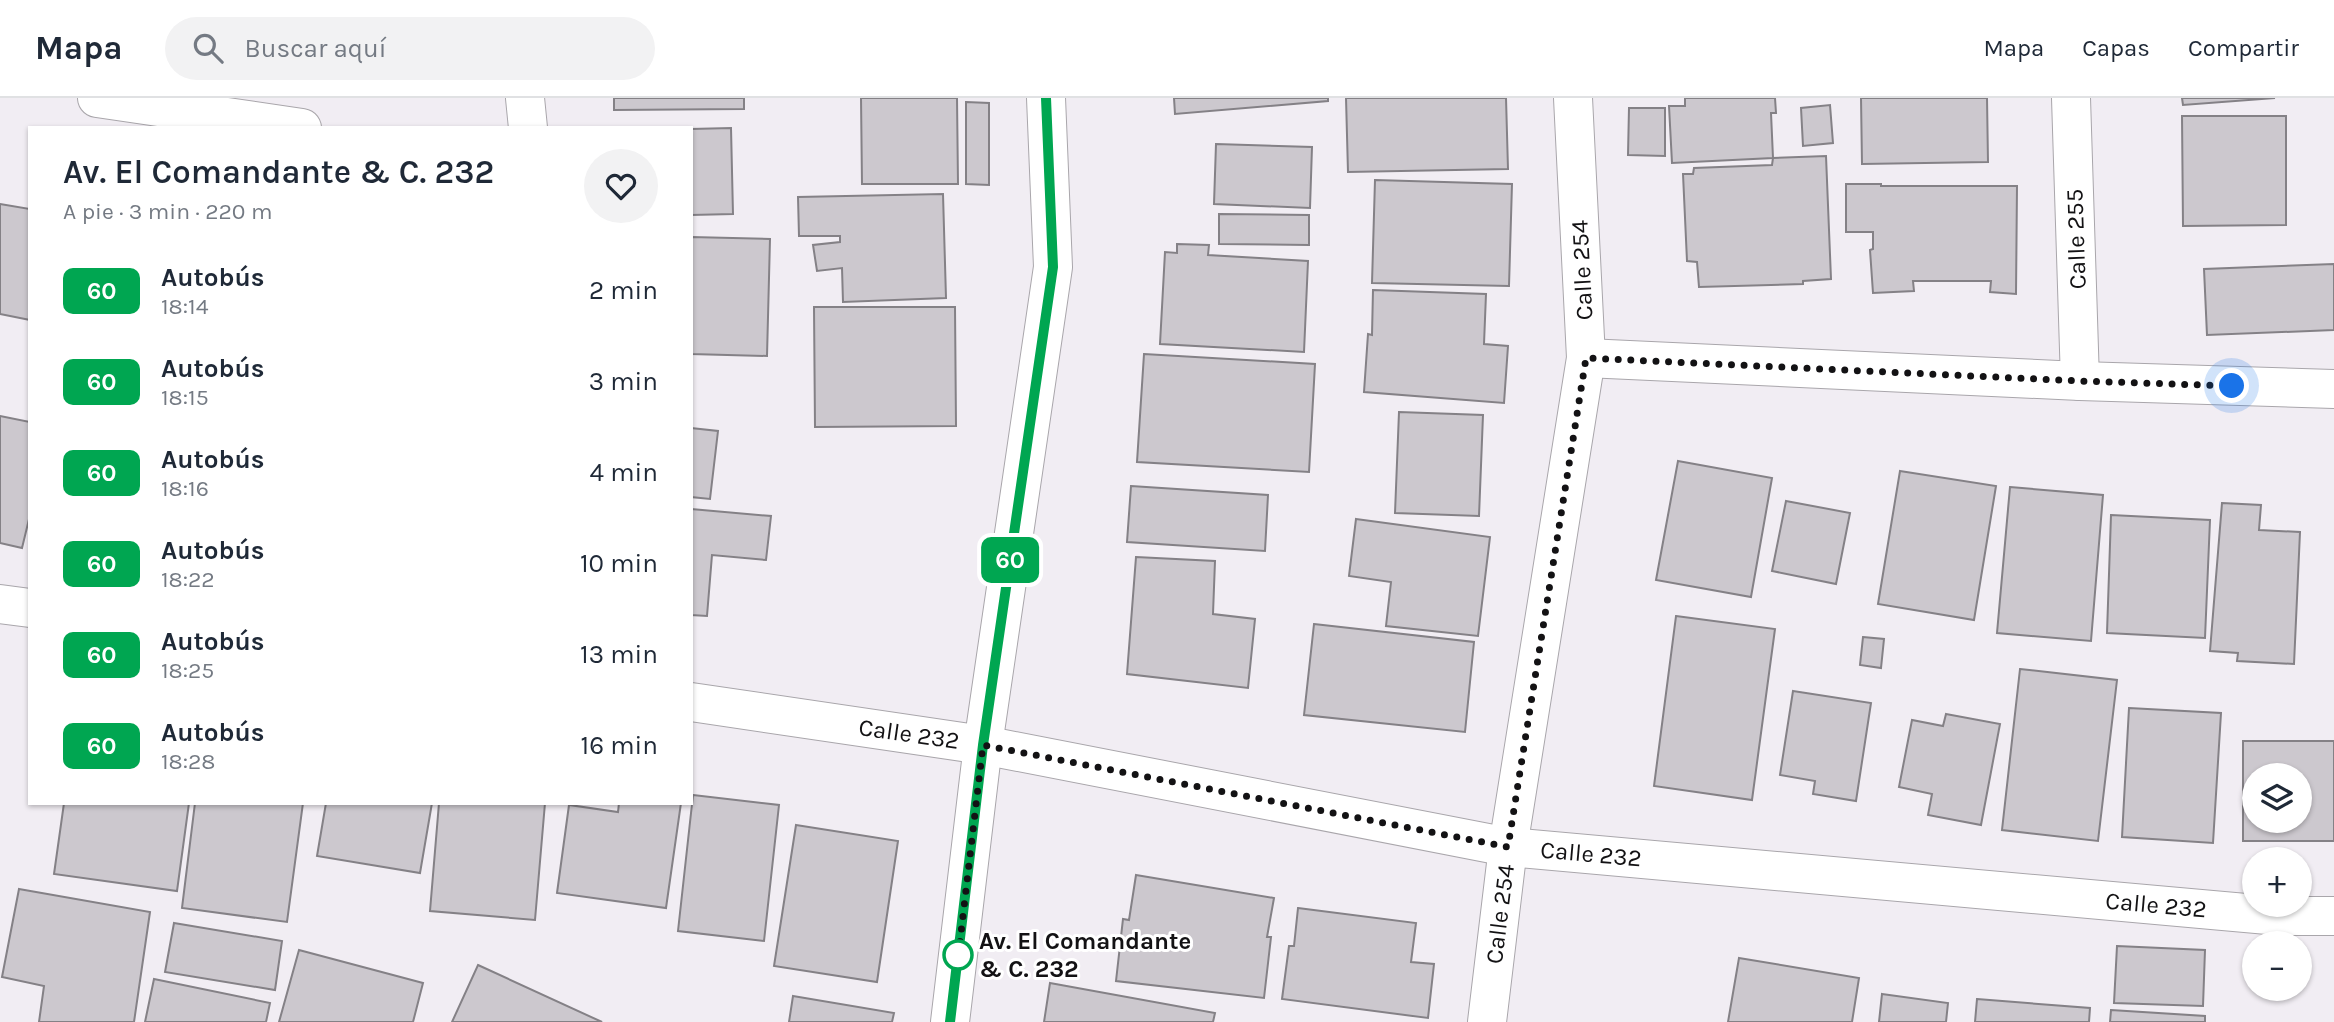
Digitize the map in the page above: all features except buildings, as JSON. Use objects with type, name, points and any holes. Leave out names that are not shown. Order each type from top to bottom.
[{"type":"street","points":[[97,98],[288,126]]},
{"type":"street","points":[[525,98],[528,126]]},
{"type":"street","points":[[950,1022],[983,745],[1053,267],[1046,98]]},
{"type":"street","name":"Calle 254","points":[[1487,1022],[1508,847],[1586,358],[1573,98]]},
{"type":"street","name":"Calle 255","points":[[2071,98],[2080,381]]},
{"type":"street","points":[[1586,358],[2080,381],[2334,388]]},
{"type":"street","points":[[0,604],[28,608]]},
{"type":"street","name":"Calle 232","points":[[693,702],[983,745],[1508,847],[2279,916],[2334,916]]},
{"type":"bus line","name":"60","points":[[950,1022],[983,745],[1053,267],[1046,98]]},
{"type":"place","name":"Av. El Comandante & C. 232","points":[[958,955]]},
{"type":"route","points":[[958,955],[957,967],[983,745],[1508,847],[1586,358],[2232,386]]}]
